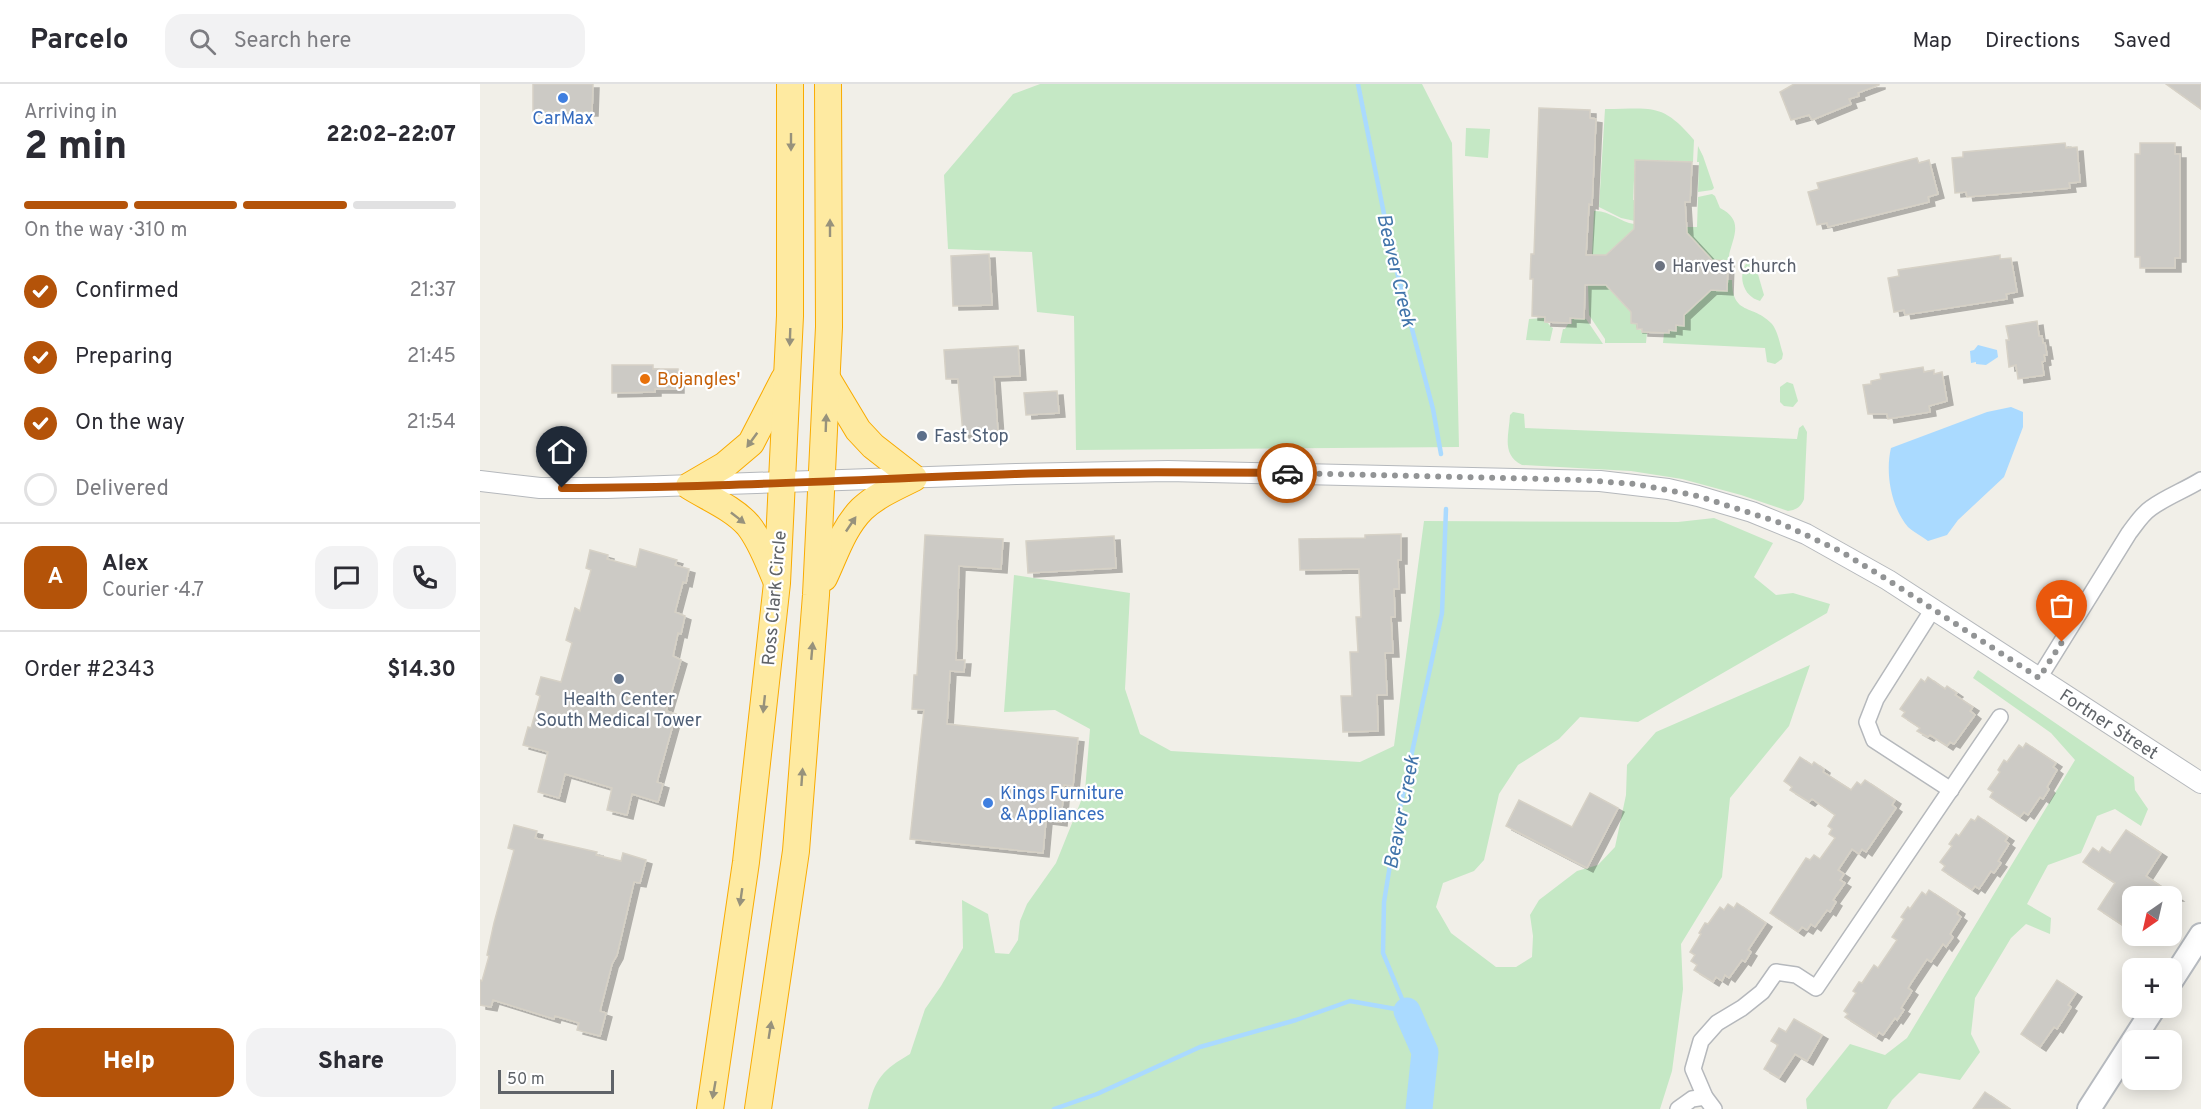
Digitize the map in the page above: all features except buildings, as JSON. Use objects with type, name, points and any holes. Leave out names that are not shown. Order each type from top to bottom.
[{"type":"highway","name":"Ross Clark Circle","points":[[710,1109],[746,862],[777,583],[789,370],[790,84]]},
{"type":"highway","points":[[758,1109],[796,851],[816,595],[828,380],[830,242],[828,84]]},
{"type":"highway","points":[[777,583],[759,542],[748,526],[739,517],[689,486],[725,465],[751,443],[789,370]]},
{"type":"highway","points":[[816,595],[852,521],[863,508],[879,496],[914,478],[873,446],[858,430],[828,380]]},
{"type":"main road","points":[[2182,964],[2201,935]]},
{"type":"main road","points":[[2089,1109],[2148,1018]]},
{"type":"street","name":"Fortner Street","points":[[480,481],[540,488],[689,486],[1168,471],[1567,479],[1635,484],[1698,496],[1752,512],[1840,551],[2201,783]]},
{"type":"street","points":[[2039,678],[2129,533],[2141,518],[2151,508],[2201,480]]},
{"type":"street","points":[[1933,609],[1876,699],[1867,722],[1875,740],[1951,790]]},
{"type":"street","points":[[1710,1103],[1694,1069],[1701,1041],[1717,1023],[1742,1008],[1762,992],[1776,972],[1796,975],[1816,988],[2000,717]]},
{"type":"street","points":[[1678,1109],[1692,1099],[1710,1103]]},
{"type":"green space","points":[[1040,84],[1422,84],[1452,143],[1459,447],[1076,450],[1074,316],[1037,312],[1032,252],[948,249],[944,175],[1013,94]]},
{"type":"green space","points":[[1605,109],[1645,109],[1664,113],[1694,140],[1693,162],[1635,160],[1633,200],[1657,201],[1635,221],[1621,218],[1599,207]]},
{"type":"green space","points":[[1466,128],[1490,129],[1488,158],[1465,156]]},
{"type":"green space","points":[[1698,146],[1714,188],[1712,190],[1698,192]]},
{"type":"green space","points":[[1712,194],[1720,208],[1727,212],[1734,221],[1735,232],[1729,256],[1729,271],[1728,261],[1712,260],[1687,233],[1687,227],[1697,227],[1698,197]]},
{"type":"green space","points":[[1594,211],[1605,212],[1634,224],[1634,229],[1606,255],[1592,255]]},
{"type":"green space","points":[[1748,261],[1755,264],[1764,295],[1760,301],[1745,290],[1743,284],[1743,272]]},
{"type":"green space","points":[[1727,280],[1732,280],[1733,291],[1740,304],[1764,317],[1773,326],[1783,354],[1782,359],[1775,364],[1767,362],[1765,348],[1663,343],[1664,333],[1676,330],[1676,325],[1683,326],[1684,315],[1711,290],[1726,291]]},
{"type":"green space","points":[[1588,285],[1606,285],[1631,312],[1631,323],[1637,324],[1637,329],[1647,332],[1646,343],[1605,343],[1605,339],[1589,315]]},
{"type":"green space","points":[[1544,318],[1544,322],[1553,328],[1550,341],[1526,340],[1529,319]]},
{"type":"green space","points":[[1572,318],[1586,319],[1603,344],[1560,343],[1563,329],[1568,324],[1572,324]]},
{"type":"green space","points":[[1787,382],[1793,384],[1798,401],[1793,407],[1784,406],[1780,402],[1780,387]]},
{"type":"green space","points":[[1513,412],[1524,414],[1525,428],[1797,439],[1799,428],[1803,425],[1807,432],[1804,499],[1798,508],[1788,511],[1682,479],[1631,471],[1522,465],[1515,461],[1509,450],[1510,415]]},
{"type":"green space","points":[[1714,518],[1773,543],[1754,577],[1776,595],[1793,593],[1830,604],[1827,613],[1638,722],[1580,717],[1559,739],[1518,765],[1499,794],[1484,860],[1474,871],[1443,883],[1436,907],[1451,933],[1496,967],[1516,967],[1532,957],[1533,936],[1530,915],[1539,900],[1577,871],[1598,865],[1615,847],[1626,795],[1627,765],[1656,732],[1810,665],[1789,726],[1730,798],[1722,877],[1681,944],[1683,989],[1672,1071],[1660,1109],[868,1109],[877,1082],[887,1070],[910,1054],[925,1009],[963,948],[962,900],[988,914],[995,953],[1009,954],[1018,940],[1020,921],[1027,904],[1056,863],[1085,791],[1090,729],[1055,710],[1004,712],[1014,575],[1130,593],[1125,689],[1140,734],[1171,751],[1360,762],[1394,746],[1424,521],[1678,522]]},
{"type":"green space","points":[[1978,670],[2134,777],[2135,790],[2148,809],[2141,826],[2115,809],[2097,816],[2081,853],[2048,865],[2027,904],[2051,918],[2050,934],[2026,924],[2011,938],[1975,998],[1971,1034],[1980,1052],[1960,1080],[1919,1073],[1892,1100],[1887,1109],[1807,1109],[1806,1099],[1850,1044],[1885,1055],[1907,1038],[2075,760],[2051,733],[1973,678]]},
{"type":"water","points":[[1978,345],[1997,350],[1998,357],[1986,365],[1971,363],[1970,351]]},
{"type":"water","points":[[2011,407],[2023,412],[2023,427],[2004,477],[1958,520],[1947,535],[1928,541],[1910,529],[1897,510],[1891,489],[1889,458],[1891,448],[1987,412]]},
{"type":"waterway","name":"Beaver Creek","points":[[1358,84],[1391,249],[1433,409],[1441,454]]},
{"type":"waterway","name":"Beaver Creek","points":[[1407,1011],[1383,953],[1384,902],[1397,822],[1442,613],[1446,509]]},
{"type":"waterway","points":[[1054,1109],[1097,1094],[1200,1047],[1296,1020],[1350,1001],[1407,1011]]},
{"type":"waterway","name":"Beaver Creek","points":[[1407,1011],[1425,1052],[1419,1109]]},
{"type":"way so far","points":[[1287,473],[1583,480],[1635,484],[1683,492],[1752,512],[1840,551],[2039,678],[2062,642]]},
{"type":"place","name":"CarMax","points":[[563,98]]},
{"type":"place","name":"Harvest Church","points":[[1660,266]]},
{"type":"place","name":"Bojangles'","points":[[645,379]]},
{"type":"place","name":"Fast Stop","points":[[922,436]]},
{"type":"place","name":"Health Center South Medical Tower","points":[[619,679]]},
{"type":"place","name":"Kings Furniture & Appliances","points":[[988,803]]},
{"type":"route","points":[[562,488],[689,486],[1073,472],[1287,473]]}]
